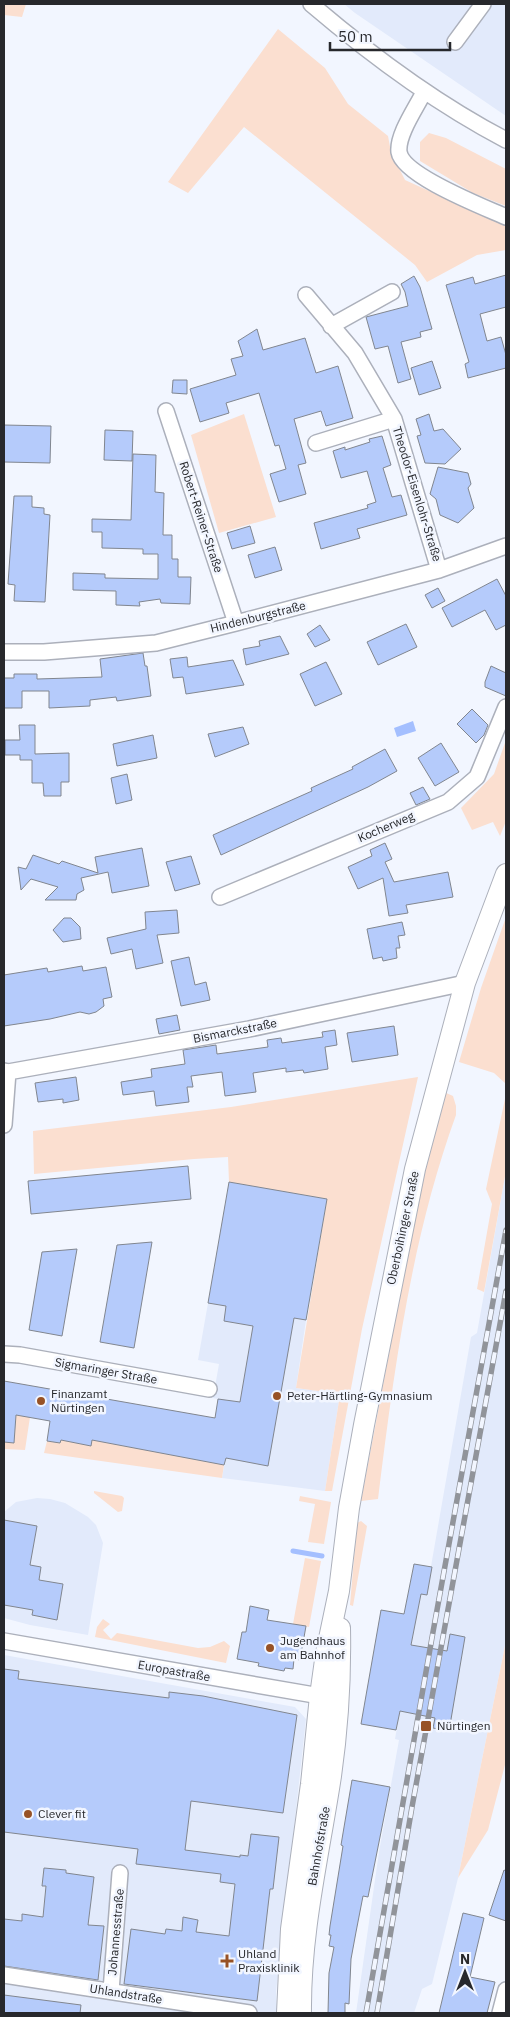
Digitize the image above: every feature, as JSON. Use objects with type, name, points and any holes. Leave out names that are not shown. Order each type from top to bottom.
[{"type":"main road","name":"Oberboihinger Straße","points":[[320,1696],[326,1653],[339,1591],[349,1508],[415,1169],[465,983],[506,874]]},
{"type":"main road","name":"Oberboihinger Straße","points":[[339,1591],[339,1680]]},
{"type":"main road","name":"Bahnhofstraße","points":[[301,2013],[303,1961],[312,1881],[336,1731],[339,1680]]},
{"type":"main road","name":"Bahnhofstraße","points":[[287,2013],[291,1929],[311,1784],[320,1696]]},
{"type":"main road","points":[[320,1696],[328,1707],[336,1731]]},
{"type":"street","points":[[311,4],[351,38],[424,92],[506,140]]},
{"type":"street","points":[[455,42],[483,4]]},
{"type":"street","points":[[424,92],[400,138],[399,154],[411,169],[442,188],[506,217]]},
{"type":"street","points":[[332,326],[392,292]]},
{"type":"street","name":"Theodor-Eisenlohr-Straße","points":[[306,295],[354,353],[394,419],[439,570]]},
{"type":"street","name":"Robert-Reiner-Straße","points":[[166,411],[236,624]]},
{"type":"street","name":"Theodor-Eisenlohr-Straße","points":[[316,443],[394,419]]},
{"type":"street","name":"Hindenburgstraße","points":[[4,652],[44,652],[156,642],[236,624],[439,570],[506,546]]},
{"type":"street","name":"Kocherweg","points":[[220,897],[448,802],[477,777],[506,707]]},
{"type":"street","name":"Bismarckstraße","points":[[6,1071],[249,1029],[465,983]]},
{"type":"street","points":[[4,1125],[6,1071]]},
{"type":"street","name":"Sigmaringer Straße","points":[[4,1354],[20,1355],[209,1388]]},
{"type":"street","name":"Europastraße","points":[[4,1641],[320,1696]]},
{"type":"street","points":[[320,1696],[339,1680]]},
{"type":"street","name":"Johannesstraße","points":[[111,1991],[120,1873]]},
{"type":"street","name":"Uhlandstraße","points":[[4,1975],[249,2013]]},
{"type":"street","points":[[500,2013],[506,1990]]},
{"type":"shaded area","points":[[4,4],[26,4],[22,17],[4,15]]},
{"type":"shaded area","points":[[344,4],[506,4],[506,116],[355,13]]},
{"type":"shaded area","points":[[278,29],[325,68],[348,104],[388,136],[391,152],[405,180],[506,226],[506,250],[477,255],[427,282],[415,265],[244,127],[188,193],[168,182]]},
{"type":"shaded area","points":[[429,133],[446,138],[506,169],[506,206],[473,193],[420,161],[420,142]]},
{"type":"shaded area","points":[[244,414],[276,517],[219,533],[191,435]]},
{"type":"shaded area","points":[[506,740],[506,821],[500,836],[493,822],[472,830],[461,808],[494,774]]},
{"type":"shaded area","points":[[506,917],[506,1084],[494,1073],[459,1062],[481,988]]},
{"type":"shaded area","points":[[418,1077],[362,1329],[332,1491],[325,1491],[340,1394],[296,1388],[327,1199],[229,1182],[228,1157],[34,1174],[33,1131],[231,1107]]},
{"type":"shaded area","points":[[444,1092],[453,1096],[456,1115],[427,1209],[406,1305],[378,1499],[361,1501],[424,1170]]},
{"type":"shaded area","points":[[506,1094],[506,1171],[484,1292],[477,1289],[492,1204],[486,1189]]},
{"type":"shaded area","points":[[506,1171],[506,1641],[458,1878],[432,1984],[422,1989],[414,2013],[356,2013],[379,1852],[399,1740],[395,1739],[411,1645],[421,1594],[426,1595],[471,1337],[477,1333]]},
{"type":"shaded area","name":"Peter-Härtling-Gymnasium","points":[[208,1303],[306,1320],[296,1388],[340,1394],[325,1491],[222,1478],[232,1420],[240,1403],[213,1398],[219,1364],[198,1360]]},
{"type":"shaded area","points":[[16,1415],[30,1417],[25,1450],[4,1449],[4,1439],[14,1440]]},
{"type":"shaded area","points":[[61,1440],[91,1446],[92,1440],[224,1465],[222,1478],[44,1453],[47,1441],[60,1443]]},
{"type":"shaded area","points":[[94,1491],[122,1496],[124,1498],[122,1511],[118,1512],[94,1493]]},
{"type":"shaded area","points":[[300,1496],[331,1502],[324,1544],[308,1542],[315,1504],[299,1501]]},
{"type":"shaded area","points":[[37,1498],[65,1503],[88,1517],[96,1525],[103,1543],[88,1635],[30,1625],[4,1618],[4,1512],[16,1502]]},
{"type":"shaded area","points":[[361,1521],[367,1526],[353,1606],[350,1605],[357,1523]]},
{"type":"shaded area","points":[[305,1558],[321,1561],[309,1627],[293,1624]]},
{"type":"shaded area","points":[[103,1619],[110,1624],[103,1630],[111,1639],[117,1633],[198,1648],[210,1647],[224,1641],[230,1646],[226,1663],[95,1637],[97,1627]]},
{"type":"shaded area","points":[[506,1641],[506,1761],[488,1830],[458,1878]]},
{"type":"shaded area","points":[[4,1655],[295,1707],[306,1719],[276,1992],[277,2013],[4,2013]]},
{"type":"water","points":[[413,721],[416,731],[397,737],[394,728]]},
{"type":"building","points":[[506,275],[506,307],[480,314],[487,341],[501,337],[506,355],[506,368],[468,378],[465,364],[469,362],[446,285],[473,277],[475,284]]},
{"type":"building","points":[[414,276],[420,287],[432,329],[420,332],[421,337],[401,342],[411,379],[398,383],[388,346],[375,349],[366,317],[408,306],[401,284]]},
{"type":"building","points":[[257,329],[263,350],[305,338],[316,373],[338,366],[353,418],[326,426],[321,411],[294,419],[306,463],[298,465],[306,494],[279,502],[270,474],[286,469],[279,445],[275,446],[259,393],[226,403],[229,413],[200,422],[190,389],[236,375],[231,359],[243,356],[238,341]]},
{"type":"building","points":[[432,361],[441,388],[419,395],[411,368]]},
{"type":"building","points":[[173,380],[187,380],[187,394],[172,393]]},
{"type":"building","points":[[429,414],[434,431],[443,429],[461,449],[445,464],[425,463],[417,436],[421,435],[416,419]]},
{"type":"building","points":[[4,425],[51,426],[50,463],[4,462]]},
{"type":"building","points":[[105,430],[133,431],[132,461],[104,460]]},
{"type":"building","points":[[382,436],[391,465],[383,468],[392,497],[401,495],[407,515],[357,529],[360,538],[321,549],[314,523],[368,508],[367,505],[376,502],[367,471],[341,478],[333,451],[345,447],[345,450],[370,442],[369,439]]},
{"type":"building","points":[[133,454],[156,455],[155,492],[164,493],[163,535],[172,535],[172,559],[178,559],[178,577],[191,577],[190,604],[161,603],[160,599],[139,602],[140,606],[116,605],[116,591],[73,590],[73,573],[105,574],[105,578],[158,579],[158,554],[143,554],[143,549],[102,548],[102,532],[92,532],[92,519],[131,520]]},
{"type":"building","points":[[438,467],[468,473],[471,484],[468,488],[474,508],[458,523],[440,515],[436,499],[430,494]]},
{"type":"building","points":[[14,496],[32,496],[32,507],[44,508],[44,514],[50,515],[45,602],[14,601],[15,585],[8,584]]},
{"type":"building","points":[[250,526],[255,543],[232,549],[227,533]]},
{"type":"building","points":[[275,547],[282,570],[255,578],[248,555]]},
{"type":"building","points":[[497,579],[506,596],[506,625],[496,630],[485,610],[452,627],[442,608]]},
{"type":"building","points":[[438,588],[445,601],[432,608],[425,595]]},
{"type":"building","points":[[406,624],[417,647],[378,665],[367,642]]},
{"type":"building","points":[[320,625],[330,640],[315,647],[307,634]]},
{"type":"building","points":[[280,636],[289,654],[246,665],[243,649],[260,646],[259,641]]},
{"type":"building","points":[[143,653],[145,666],[147,666],[151,696],[117,701],[116,697],[90,700],[90,706],[49,708],[49,691],[22,691],[22,708],[4,708],[4,678],[14,678],[14,674],[37,674],[37,679],[102,677],[100,659]]},
{"type":"building","points":[[187,657],[188,667],[233,660],[244,685],[186,694],[183,677],[173,678],[170,659]]},
{"type":"building","points":[[326,662],[342,694],[315,706],[300,674]]},
{"type":"building","points":[[491,666],[506,673],[506,696],[485,687]]},
{"type":"building","points":[[472,709],[488,725],[484,735],[476,743],[457,724]]},
{"type":"building","points":[[19,725],[35,725],[35,754],[69,753],[69,782],[61,782],[61,796],[44,796],[43,783],[32,783],[32,760],[20,760],[20,755],[5,755],[5,740],[20,740]]},
{"type":"building","points":[[243,727],[249,744],[215,757],[208,734]]},
{"type":"building","points":[[153,735],[157,758],[117,766],[113,744]]},
{"type":"building","points":[[441,743],[459,772],[435,786],[418,758]]},
{"type":"building","points":[[385,749],[397,771],[368,787],[221,855],[213,835],[312,791],[311,788],[353,769],[352,767]]},
{"type":"building","points":[[127,774],[132,800],[116,804],[111,778]]},
{"type":"building","points":[[423,787],[430,799],[416,805],[410,793]]},
{"type":"building","points":[[385,843],[392,859],[385,862],[394,882],[448,872],[453,897],[406,905],[408,913],[389,916],[383,878],[358,889],[348,867],[372,856],[370,850]]},
{"type":"building","points":[[142,848],[149,886],[112,893],[108,872],[81,878],[84,890],[77,894],[76,900],[45,900],[58,887],[31,879],[21,890],[18,867],[26,869],[33,855],[59,864],[62,861],[98,873],[95,857]]},
{"type":"building","points":[[191,856],[200,884],[175,891],[166,862]]},
{"type":"building","points":[[177,910],[179,933],[157,935],[163,963],[136,969],[132,949],[111,954],[107,938],[146,929],[145,912]]},
{"type":"building","points":[[64,918],[71,918],[80,927],[81,939],[63,942],[53,930]]},
{"type":"building","points":[[402,922],[405,935],[398,936],[400,948],[396,948],[397,958],[383,961],[382,957],[373,959],[367,929]]},
{"type":"building","points":[[189,957],[195,985],[206,982],[210,1000],[181,1006],[171,961]]},
{"type":"building","points":[[82,966],[83,971],[106,967],[112,997],[103,999],[104,1006],[96,1012],[89,1014],[80,1012],[4,1026],[4,975],[47,968],[48,972]]},
{"type":"building","points":[[177,1015],[180,1030],[159,1034],[156,1019]]},
{"type":"building","points":[[394,1026],[398,1055],[352,1062],[347,1033]]},
{"type":"building","points":[[335,1030],[337,1045],[325,1047],[328,1069],[304,1073],[303,1070],[286,1072],[286,1068],[253,1073],[256,1092],[225,1096],[222,1072],[191,1076],[193,1087],[187,1087],[189,1102],[156,1106],[154,1091],[123,1095],[121,1082],[152,1077],[151,1069],[185,1064],[183,1050],[216,1045],[217,1054],[268,1047],[267,1040],[281,1038],[282,1043],[323,1037],[322,1032]]},
{"type":"building","points":[[76,1077],[79,1100],[63,1103],[63,1099],[38,1102],[35,1083]]},
{"type":"building","points":[[188,1166],[191,1199],[31,1214],[28,1181]]},
{"type":"building","points":[[229,1182],[327,1199],[306,1320],[294,1318],[268,1466],[226,1458],[224,1465],[92,1440],[91,1446],[61,1440],[60,1443],[47,1441],[50,1421],[16,1415],[14,1443],[4,1442],[4,1381],[215,1418],[218,1399],[240,1402],[253,1326],[224,1321],[226,1306],[208,1303]]},
{"type":"building","points":[[152,1242],[134,1348],[100,1342],[117,1245]]},
{"type":"building","points":[[77,1249],[62,1336],[29,1330],[42,1252]]},
{"type":"building","points":[[4,1520],[37,1526],[30,1565],[41,1567],[39,1580],[63,1584],[57,1620],[32,1615],[33,1610],[4,1605]]},
{"type":"building","points":[[414,1564],[432,1567],[427,1595],[421,1594],[411,1645],[447,1651],[450,1634],[465,1637],[449,1731],[433,1728],[435,1718],[400,1711],[396,1730],[361,1724],[381,1610],[404,1614]]},
{"type":"building","name":"Jugendhaus am Bahnhof","points":[[250,1606],[269,1610],[267,1620],[306,1626],[300,1660],[294,1659],[293,1669],[285,1668],[284,1671],[258,1666],[259,1663],[237,1659],[242,1632],[246,1632]]},
{"type":"building","points":[[4,1669],[19,1671],[18,1679],[169,1698],[169,1692],[203,1696],[297,1715],[283,1813],[191,1801],[185,1850],[240,1857],[240,1855],[248,1856],[251,1834],[279,1837],[273,1889],[270,1889],[257,2001],[124,1984],[131,1929],[165,1934],[166,1929],[182,1931],[183,1917],[198,1920],[196,1932],[229,1936],[235,1884],[220,1882],[221,1874],[136,1864],[138,1849],[4,1832]]},
{"type":"building","points":[[352,1780],[390,1787],[368,1897],[363,1896],[356,1932],[351,1959],[349,2004],[345,2003],[345,2013],[328,2013],[329,1973],[334,1947],[329,1946],[331,1935],[329,1935]]},
{"type":"building","points":[[44,1868],[66,1870],[66,1873],[94,1877],[88,1925],[104,1926],[98,1980],[4,1966],[4,1919],[22,1921],[22,1914],[43,1917],[46,1886],[42,1886]]},
{"type":"building","points":[[504,1870],[506,1871],[506,1921],[489,1915]]},
{"type":"building","points":[[463,1913],[484,1918],[470,1977],[495,1982],[487,2013],[439,2013]]},
{"type":"building","points":[[4,1995],[81,2005],[80,2013],[4,2013]]},
{"type":"waterway","points":[[293,1551],[322,1556]]},
{"type":"railway","points":[[366,2013],[506,1230]]},
{"type":"railway","points":[[377,2013],[412,1807],[506,1291]]},
{"type":"place","name":"Peter-Härtling-Gymnasium","points":[[277,1396]]},
{"type":"place","name":"Finanzamt Nürtingen","points":[[41,1401]]},
{"type":"place","name":"Jugendhaus am Bahnhof","points":[[270,1648]]},
{"type":"place","name":"Nürtingen","points":[[426,1726]]},
{"type":"place","name":"Clever fit","points":[[28,1814]]},
{"type":"place","name":"Uhland Praxisklinik","points":[[227,1961]]}]
